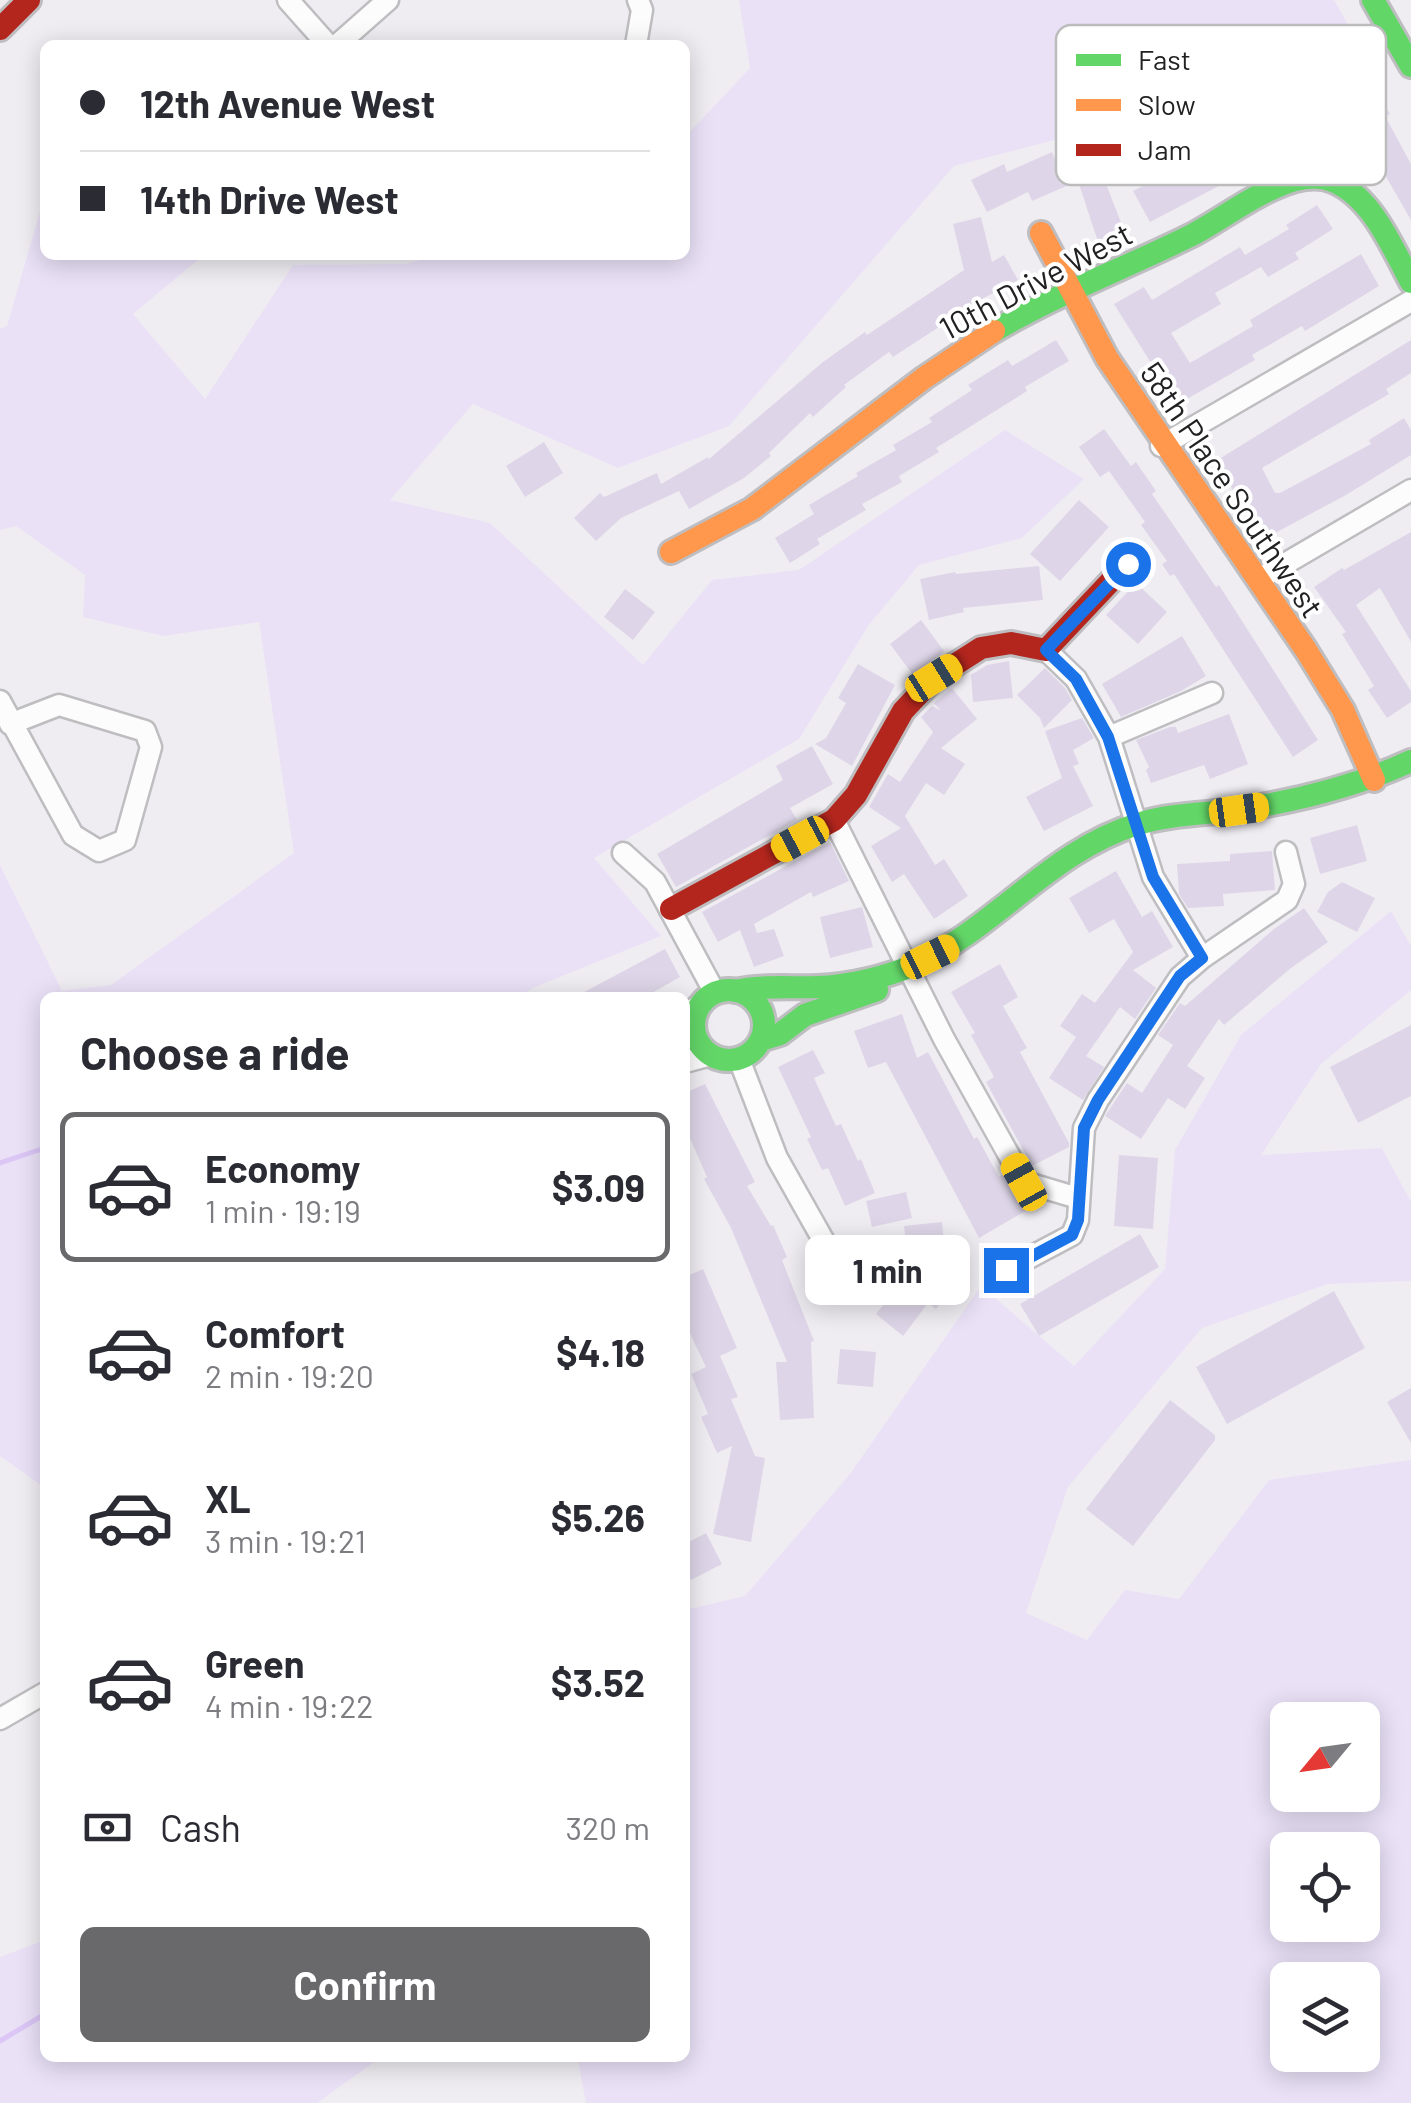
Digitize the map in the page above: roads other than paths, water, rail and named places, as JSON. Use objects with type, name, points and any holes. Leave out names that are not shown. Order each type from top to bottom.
[{"type":"street","points":[[0,29],[29,0]]},
{"type":"street","points":[[288,0],[324,40]]},
{"type":"street","points":[[343,40],[388,0]]},
{"type":"street","points":[[637,40],[642,10],[638,0]]},
{"type":"street","points":[[1373,0],[1411,66]]},
{"type":"street","name":"10th Drive West","points":[[671,552],[747,512],[829,453],[898,396],[986,336],[1285,185]]},
{"type":"street","name":"10th Drive West","points":[[1339,185],[1367,205],[1411,282]]},
{"type":"street","name":"58th Place Southwest","points":[[1041,234],[1068,294],[1161,446],[1259,579],[1344,713],[1374,780]]},
{"type":"street","points":[[1161,446],[1411,301]]},
{"type":"street","points":[[1259,579],[1411,490]]},
{"type":"street","points":[[1046,650],[1128,564]]},
{"type":"street","points":[[671,909],[834,820],[856,795],[903,712],[934,678],[981,648],[1010,643],[1046,650],[1076,679],[1108,737],[1153,877],[1202,958]]},
{"type":"street","points":[[1108,737],[1212,693]]},
{"type":"street","points":[[0,701],[10,724],[72,835],[100,851],[125,840],[151,746],[145,731],[59,705],[10,724]]},
{"type":"street","points":[[711,1056],[694,1029],[709,1001],[756,985],[821,988],[910,967],[951,947],[1072,852],[1137,824],[1273,805],[1374,780],[1411,761]]},
{"type":"street","points":[[834,820],[944,1039],[1024,1182],[1078,1198]]},
{"type":"street","points":[[1006,1270],[1072,1235],[1078,1220],[1084,1128],[1091,1114],[1180,976],[1287,900],[1294,884],[1286,852]]},
{"type":"street","points":[[623,853],[655,882],[671,909],[709,1001]]},
{"type":"street","points":[[761,1040],[780,1034],[805,1015],[889,986],[910,967]]},
{"type":"street","points":[[690,1061],[711,1056],[739,1059],[750,1054],[761,1040],[764,1024],[760,1008],[748,996],[709,1001]]},
{"type":"street","points":[[739,1059],[778,1158],[826,1245],[850,1264]]},
{"type":"street","points":[[0,1719],[40,1696]]},
{"type":"waterway","points":[[0,1163],[40,1150]]},
{"type":"waterway","points":[[0,2041],[40,2017]]}]
